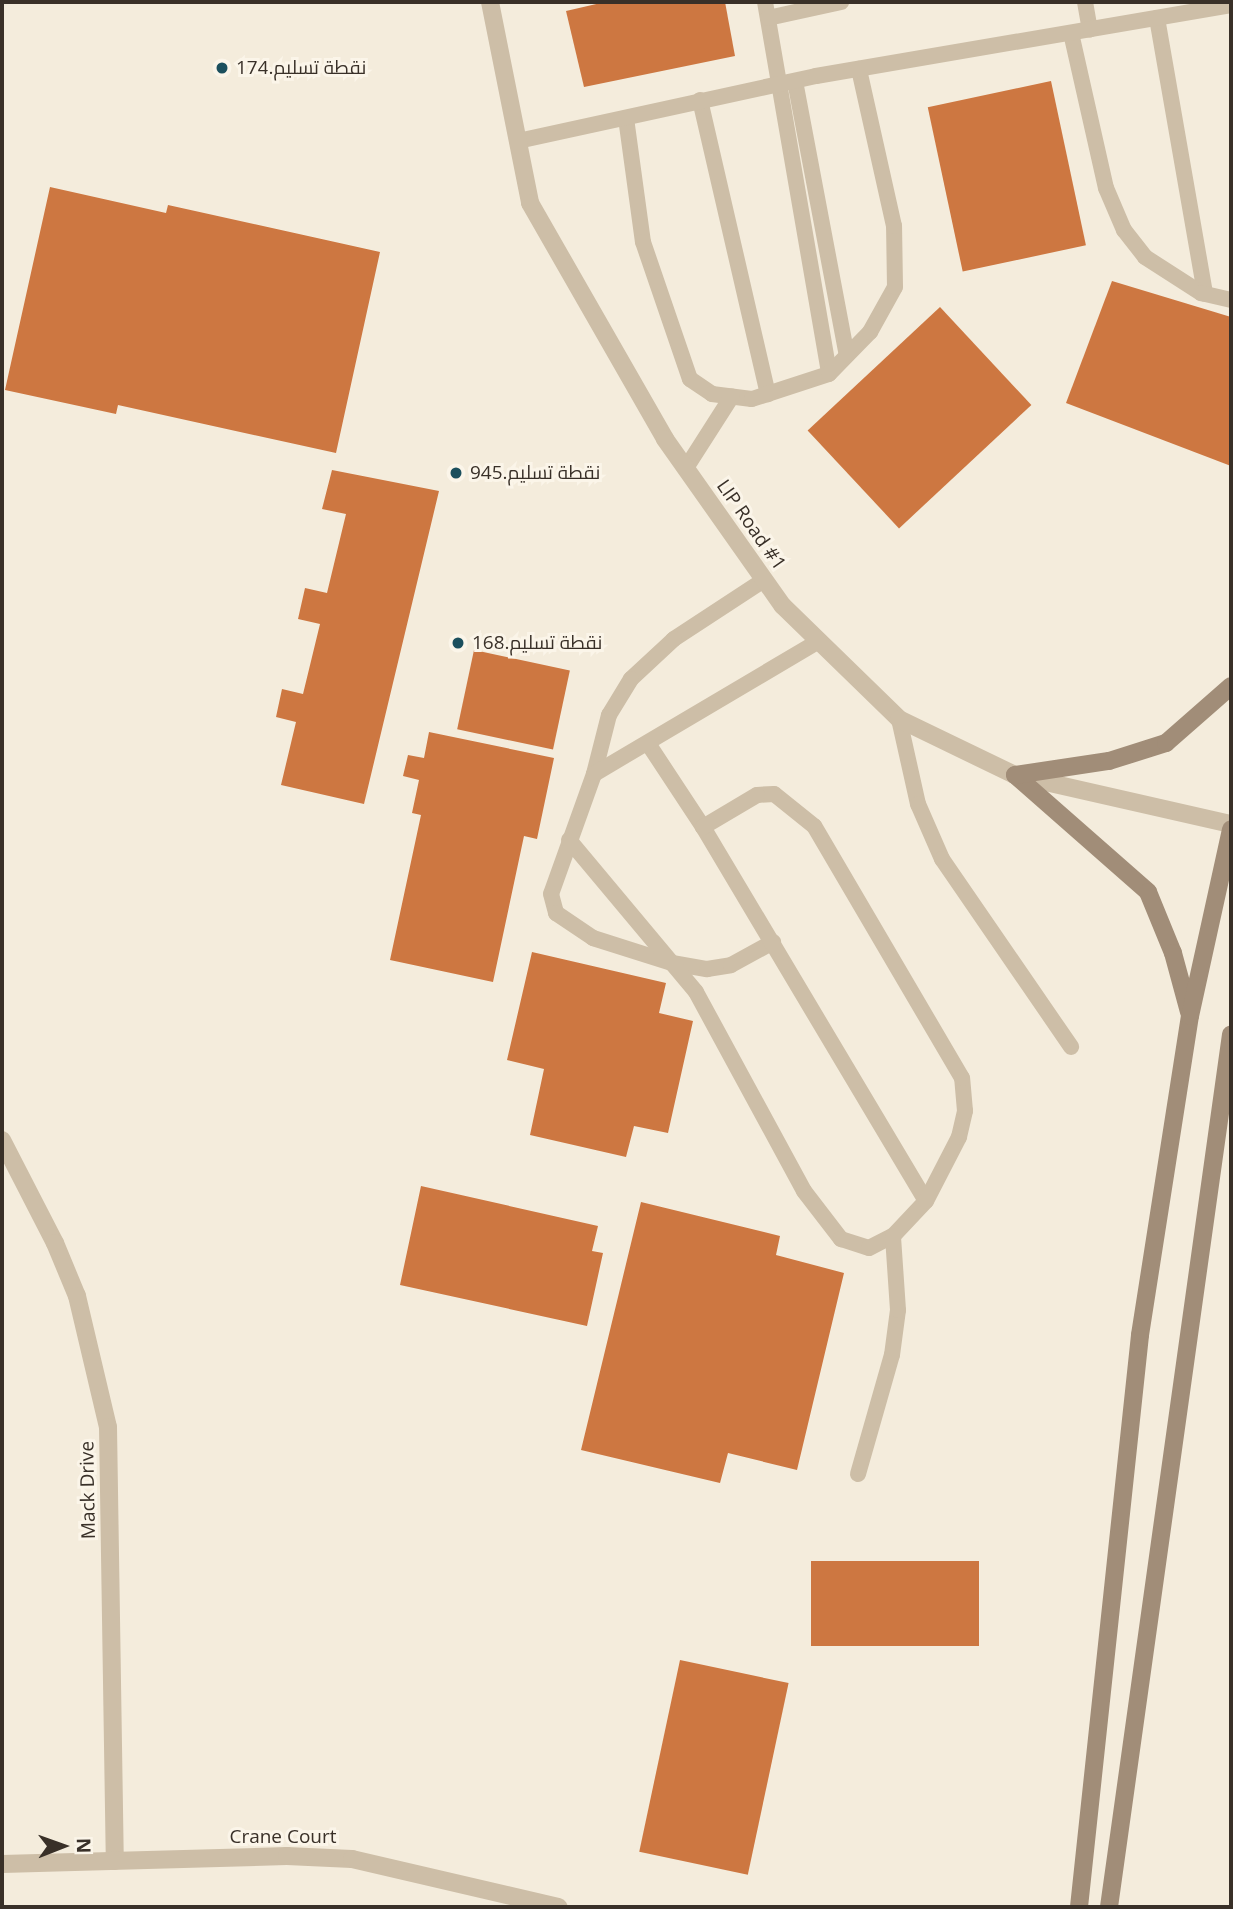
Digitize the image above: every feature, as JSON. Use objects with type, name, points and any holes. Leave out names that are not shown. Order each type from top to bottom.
[{"type":"main road","points":[[1015,775],[1109,761],[1166,743],[1231,686]]},
{"type":"main road","points":[[1015,775],[1148,892],[1173,953],[1191,1016]]},
{"type":"main road","points":[[1079,1907],[1140,1335],[1191,1016],[1231,827]]},
{"type":"main road","points":[[1109,1907],[1231,1034]]},
{"type":"street","name":"LIP Road #1","points":[[490,2],[530,203],[686,468],[764,580],[820,641],[899,719],[1015,775],[1231,827]]},
{"type":"street","name":"Mack Drive","points":[[2,1140],[55,1243],[76,1296],[107,1427],[115,1861]]},
{"type":"street","name":"Crane Court","points":[[2,1864],[287,1856],[352,1859],[558,1907]]},
{"type":"lane","points":[[841,2],[767,10],[788,82],[848,355]]},
{"type":"lane","points":[[1085,2],[1090,30]]},
{"type":"lane","points":[[518,141],[788,82],[1231,5]]},
{"type":"lane","points":[[1157,18],[1205,294]]},
{"type":"lane","points":[[1071,33],[1106,188],[1124,229],[1145,257],[1205,294],[1231,300]]},
{"type":"lane","points":[[626,118],[643,242],[690,379],[712,394],[752,399],[829,374],[870,332],[895,287],[894,226],[859,69]]},
{"type":"lane","points":[[788,82],[829,374]]},
{"type":"lane","points":[[700,100],[768,394]]},
{"type":"lane","points":[[686,468],[732,397]]},
{"type":"lane","points":[[764,580],[674,639],[631,679],[609,715],[594,774],[551,894],[556,913],[593,938],[672,963],[707,968],[732,965],[773,942]]},
{"type":"lane","points":[[594,774],[649,745],[694,711],[820,641]]},
{"type":"lane","points":[[899,719],[918,804],[942,859],[1071,1046]]},
{"type":"lane","points":[[649,745],[773,942],[926,1201]]},
{"type":"lane","points":[[569,841],[696,992],[804,1191],[841,1239],[869,1248],[893,1236],[926,1201],[959,1137],[965,1111],[962,1078],[814,826],[774,794],[757,794],[703,827]]},
{"type":"lane","points":[[859,1474],[892,1355],[898,1310],[893,1236]]},
{"type":"building","points":[[605,2],[725,2],[735,56],[584,87],[566,11]]},
{"type":"building","points":[[1051,81],[1086,245],[963,272],[928,107]]},
{"type":"building","points":[[50,187],[166,213],[168,205],[380,252],[336,453],[118,405],[116,414],[5,390]]},
{"type":"building","points":[[1112,281],[1231,317],[1231,466],[1066,403]]},
{"type":"building","points":[[940,307],[1031,405],[899,528],[808,430]]},
{"type":"building","points":[[332,470],[439,491],[364,804],[281,785],[296,722],[276,717],[282,689],[303,694],[320,624],[298,619],[305,588],[327,593],[346,514],[322,509]]},
{"type":"building","points":[[474,650],[570,670],[553,750],[457,729]]},
{"type":"building","points":[[429,732],[554,758],[537,839],[524,836],[493,982],[390,960],[421,815],[412,813],[419,780],[403,776],[408,755],[424,758]]},
{"type":"building","points":[[532,952],[666,983],[659,1013],[693,1021],[668,1133],[634,1126],[626,1157],[530,1135],[544,1069],[507,1060]]},
{"type":"building","points":[[421,1186],[598,1226],[592,1251],[603,1253],[587,1326],[400,1285]]},
{"type":"building","points":[[641,1202],[780,1236],[776,1255],[844,1273],[797,1470],[728,1453],[720,1483],[581,1450]]},
{"type":"building","points":[[811,1561],[979,1561],[979,1646],[811,1646]]},
{"type":"building","points":[[680,1660],[789,1683],[748,1875],[639,1852]]},
{"type":"place","name":"نقطة تسليم.174","points":[[222,68]]},
{"type":"place","name":"نقطة تسليم.945","points":[[456,473]]},
{"type":"place","name":"نقطة تسليم.168","points":[[458,643]]}]
